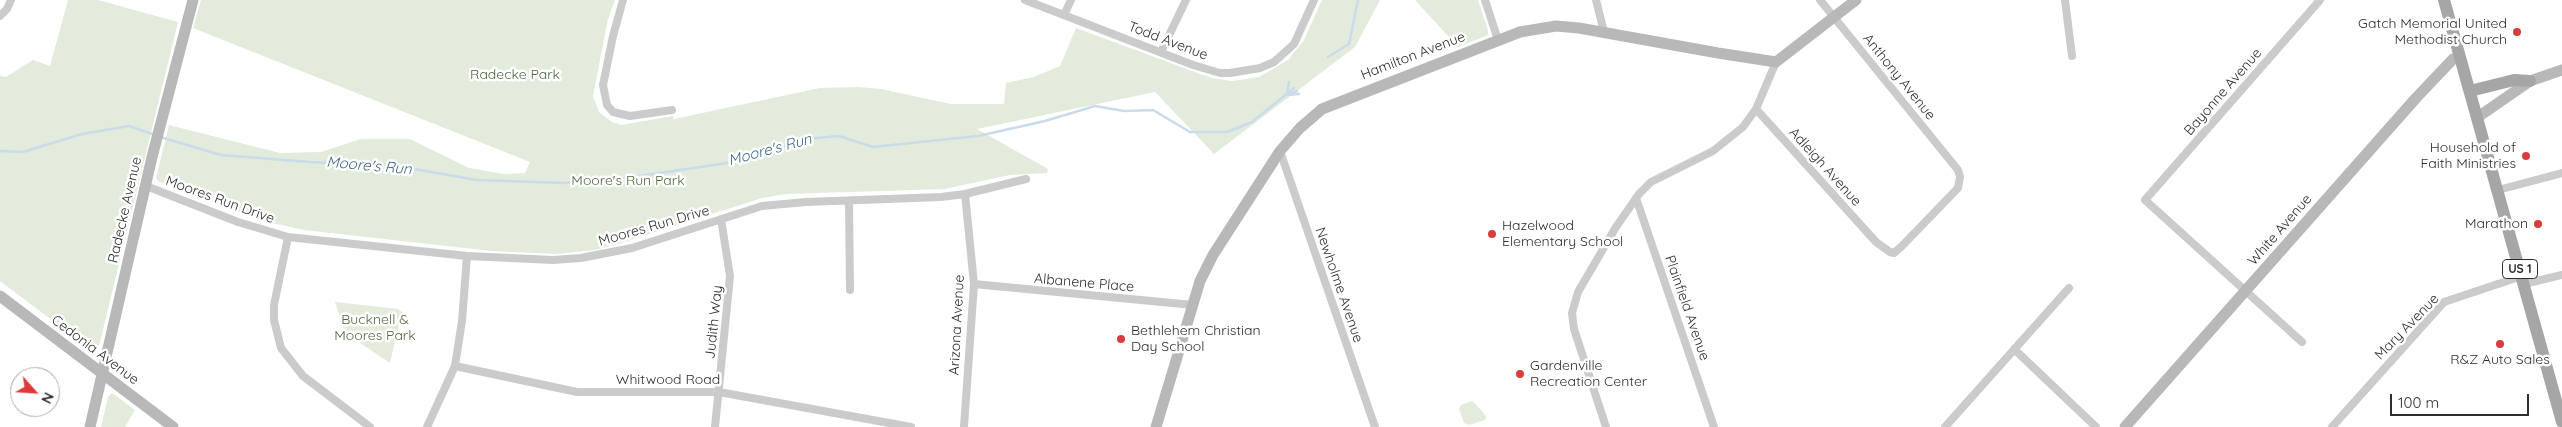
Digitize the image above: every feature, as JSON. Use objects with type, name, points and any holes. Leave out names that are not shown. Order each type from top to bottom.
[{"type":"main road","name":"US 1","points":[[2444,0],[2523,280],[2557,382],[2562,422]]},
{"type":"main road","points":[[2470,91],[2514,80],[2530,81]]},
{"type":"street","points":[[0,16],[7,9],[11,0]]},
{"type":"street","name":"Radecke Avenue","points":[[90,427],[101,372],[161,120],[193,0]]},
{"type":"street","points":[[623,0],[603,85],[606,106],[613,112],[630,116],[672,110]]},
{"type":"street","name":"Todd Avenue","points":[[1025,0],[1211,70],[1239,73],[1260,68],[1274,62],[1289,49],[1297,38],[1314,0]]},
{"type":"street","points":[[1064,15],[1070,0]]},
{"type":"street","points":[[1161,52],[1186,0]]},
{"type":"street","points":[[1485,0],[1498,40]]},
{"type":"street","points":[[1596,0],[1604,32]]},
{"type":"street","name":"Anthony Avenue","points":[[1820,0],[1958,170],[1960,182],[1954,193],[1902,246],[1894,253],[1876,242]]},
{"type":"street","points":[[1606,427],[1578,347],[1572,313],[1578,292],[1636,198],[1651,182],[1713,151],[1743,127],[1756,108],[1776,62],[1856,0]]},
{"type":"street","points":[[2065,0],[2072,56]]},
{"type":"street","name":"Bayonne Avenue","points":[[2246,291],[2146,200],[2320,0]]},
{"type":"street","name":"Hamilton Avenue","points":[[1156,427],[1192,305],[1200,281],[1213,255],[1280,151],[1300,128],[1322,109],[1520,32],[1556,26],[1604,32],[1718,54],[1776,62]]},
{"type":"street","name":"White Avenue","points":[[2125,427],[2421,93],[2453,59],[2460,57]]},
{"type":"street","points":[[2478,117],[2530,81],[2562,70]]},
{"type":"street","name":"Adleigh Avenue","points":[[1756,108],[1876,242]]},
{"type":"street","name":"Newholme Avenue","points":[[1280,151],[1375,427]]},
{"type":"street","points":[[2498,190],[2562,174]]},
{"type":"street","name":"Moores Run Drive","points":[[146,186],[238,222],[288,237],[467,256],[518,259],[581,258],[632,248],[762,206],[965,194],[1026,179]]},
{"type":"street","name":"Arizona Avenue","points":[[964,427],[974,284],[965,194]]},
{"type":"street","name":"Plainfield Avenue","points":[[1636,198],[1714,427]]},
{"type":"street","points":[[849,202],[850,290]]},
{"type":"street","name":"Judith Way","points":[[715,427],[730,276],[721,219]]},
{"type":"street","points":[[288,237],[274,305],[274,320],[281,348],[303,376],[370,427]]},
{"type":"street","points":[[427,427],[455,366],[462,321],[467,256]]},
{"type":"street","name":"Mary Avenue","points":[[2332,427],[2444,302],[2523,280],[2562,275]]},
{"type":"street","name":"Albanene Place","points":[[974,284],[1192,305]]},
{"type":"street","points":[[1944,427],[2069,288]]},
{"type":"street","points":[[2246,291],[2302,342]]},
{"type":"street","name":"Cedonia Avenue","points":[[0,296],[173,427]]},
{"type":"street","points":[[2014,349],[2096,427]]},
{"type":"street","name":"Whitwood Road","points":[[455,366],[577,392],[719,392],[911,427]]},
{"type":"green space","points":[[68,0],[98,0],[178,22],[98,350],[95,346],[85,345],[0,281],[0,76],[6,77],[33,60],[50,66]]},
{"type":"green space","name":"Moore's Run Park","points":[[201,0],[615,0],[608,19],[593,96],[599,112],[612,122],[621,125],[673,116],[674,119],[820,88],[859,87],[881,89],[951,104],[1004,104],[1006,83],[1034,77],[1060,66],[1076,28],[1211,78],[1232,81],[1259,77],[1288,60],[1304,40],[1322,0],[1380,0],[1355,47],[1214,154],[1155,92],[977,129],[1048,169],[1047,173],[1010,175],[944,189],[786,194],[762,198],[618,244],[595,250],[557,254],[491,251],[304,230],[263,221],[158,181],[156,178],[169,125],[280,153],[321,152],[361,139],[410,139],[469,168],[504,174],[525,173],[530,162],[193,28]]},
{"type":"green space","points":[[1415,0],[1478,0],[1488,35],[1458,47]]},
{"type":"green space","name":"Bucknell & Moores Park","points":[[335,302],[398,309],[402,312],[390,363],[345,333]]},
{"type":"green space","points":[[112,393],[135,410],[125,427],[101,427],[108,397]]},
{"type":"green space","points":[[1472,401],[1486,417],[1485,420],[1469,425],[1464,423],[1459,409],[1461,405]]},
{"type":"waterway","points":[[1328,57],[1349,44],[1358,0]]},
{"type":"waterway","name":"Moore's Run","points":[[1287,94],[1289,82]]},
{"type":"waterway","name":"Moore's Run","points":[[160,137],[221,155],[310,162],[391,165],[477,180],[564,183],[619,179],[734,162],[806,139],[839,136],[873,147],[978,136],[1045,121],[1095,106],[1124,111],[1153,110],[1190,132],[1227,132],[1252,122],[1294,88]]},
{"type":"waterway","name":"Moore's Run","points":[[1290,94],[1297,91]]},
{"type":"waterway","name":"Moore's Run","points":[[1288,95],[1299,94]]},
{"type":"waterway","name":"Moore's Run","points":[[0,151],[23,152],[82,134],[129,126],[155,135]]},
{"type":"place","name":"Gatch Memorial United Methodist Church","points":[[2517,32]]},
{"type":"place","name":"Household of Faith Ministries","points":[[2526,156]]},
{"type":"place","name":"Marathon","points":[[2538,224]]},
{"type":"place","name":"Hazelwood Elementary School","points":[[1492,234]]},
{"type":"place","name":"Bethlehem Christian Day School","points":[[1121,339]]},
{"type":"place","name":"R&Z Auto Sales","points":[[2500,344]]},
{"type":"place","name":"Gardenville Recreation Center","points":[[1520,374]]},
{"type":"park label","name":"Radecke Park","points":[[515,75]]}]
